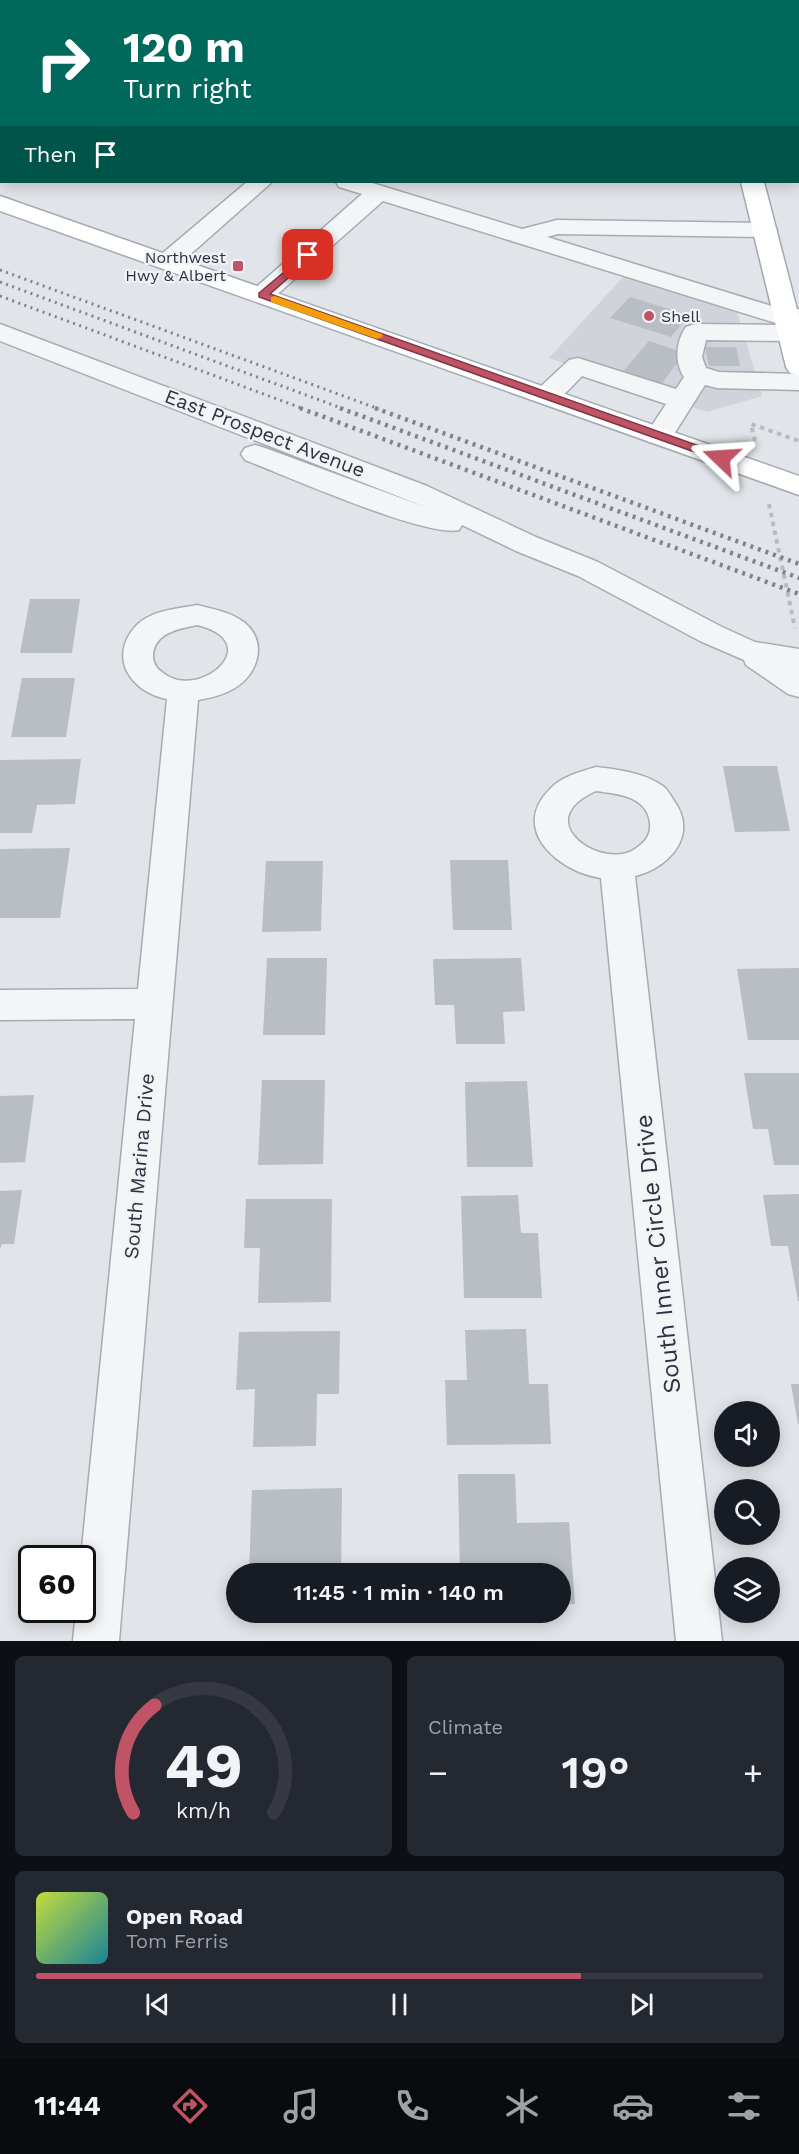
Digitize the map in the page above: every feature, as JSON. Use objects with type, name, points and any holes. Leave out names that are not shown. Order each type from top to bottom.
[{"type":"main road","points":[[752,183],[792,323],[799,367]]},
{"type":"main road","points":[[0,203],[799,486]]},
{"type":"street","points":[[167,262],[259,183]]},
{"type":"street","points":[[350,183],[792,323]]},
{"type":"street","points":[[262,295],[379,192]]},
{"type":"street","points":[[522,236],[557,227],[765,230]]},
{"type":"street","points":[[792,323],[695,332],[689,357],[694,373],[717,380],[799,382]]},
{"type":"street","name":"East Prospect Avenue","points":[[0,332],[417,492],[526,544],[588,569],[711,634],[749,651],[799,660]]},
{"type":"street","name":"East Prospect Avenue","points":[[0,355],[403,511],[526,544]]},
{"type":"street","points":[[547,395],[578,366],[682,400]]},
{"type":"street","points":[[659,436],[699,374]]},
{"type":"street","points":[[749,651],[799,686]]},
{"type":"street","name":"South Marina Drive","points":[[96,1641],[183,691]]},
{"type":"street","name":"South Inner Circle Drive","points":[[617,867],[699,1641]]},
{"type":"street","points":[[0,1005],[154,1004]]},
{"type":"path","points":[[769,505],[796,630]]},
{"type":"shaded area","points":[[625,275],[737,311],[762,396],[707,412],[549,358]]},
{"type":"building","name":"Shell","points":[[630,297],[689,315],[671,337],[610,318]]},
{"type":"building","name":"Shell","points":[[649,341],[685,353],[659,387],[621,374]]},
{"type":"building","name":"Shell","points":[[705,347],[736,347],[740,366],[709,366]]},
{"type":"building","points":[[30,599],[80,599],[72,653],[20,653]]},
{"type":"building","points":[[22,678],[75,678],[66,737],[11,737]]},
{"type":"building","points":[[81,759],[75,804],[37,805],[32,833],[0,833],[0,760]]},
{"type":"building","points":[[723,766],[777,766],[790,831],[735,832]]},
{"type":"building","points":[[70,848],[60,918],[0,918],[0,849]]},
{"type":"building","points":[[450,860],[508,860],[512,930],[453,930]]},
{"type":"building","points":[[266,861],[323,861],[321,931],[262,932]]},
{"type":"building","points":[[267,958],[327,958],[325,1035],[263,1035]]},
{"type":"building","points":[[521,958],[525,1011],[503,1012],[505,1044],[456,1044],[454,1005],[435,1005],[433,959]]},
{"type":"building","points":[[799,968],[799,1040],[748,1040],[737,969]]},
{"type":"building","points":[[744,1073],[799,1073],[799,1165],[774,1165],[768,1129],[753,1129]]},
{"type":"building","points":[[262,1080],[325,1080],[323,1164],[258,1165]]},
{"type":"building","points":[[527,1081],[533,1167],[467,1167],[465,1082]]},
{"type":"building","points":[[34,1095],[25,1162],[0,1163],[0,1096]]},
{"type":"building","points":[[22,1190],[14,1244],[2,1244],[0,1249],[0,1191]]},
{"type":"building","points":[[799,1194],[798,1301],[788,1246],[771,1246],[763,1195]]},
{"type":"building","points":[[518,1195],[521,1233],[538,1233],[542,1298],[464,1298],[461,1196]]},
{"type":"building","points":[[246,1199],[332,1199],[331,1302],[258,1303],[260,1248],[244,1248]]},
{"type":"building","points":[[526,1329],[529,1384],[548,1384],[551,1444],[447,1445],[445,1380],[467,1380],[465,1330]]},
{"type":"building","points":[[340,1331],[339,1394],[317,1394],[316,1446],[253,1447],[255,1389],[236,1390],[239,1332]]},
{"type":"building","points":[[791,1384],[799,1384],[799,1424],[798,1424]]},
{"type":"building","points":[[458,1474],[515,1474],[517,1523],[569,1522],[575,1604],[571,1604],[571,1563],[460,1563]]},
{"type":"building","points":[[342,1488],[341,1563],[249,1563],[252,1490]]},
{"type":"railway","points":[[0,270],[379,409]]},
{"type":"railway","points":[[0,282],[344,409]]},
{"type":"railway","points":[[0,296],[304,409]]},
{"type":"railway","points":[[300,408],[799,594]]},
{"type":"railway","points":[[340,408],[799,578]]},
{"type":"railway","points":[[375,408],[799,564]]},
{"type":"slow traffic","points":[[275,300],[378,336]]},
{"type":"place","name":"Northwest Hwy & Albert","points":[[238,266]]},
{"type":"place","name":"Shell","points":[[649,316]]},
{"type":"route","points":[[308,255],[262,295],[721,458]]}]
